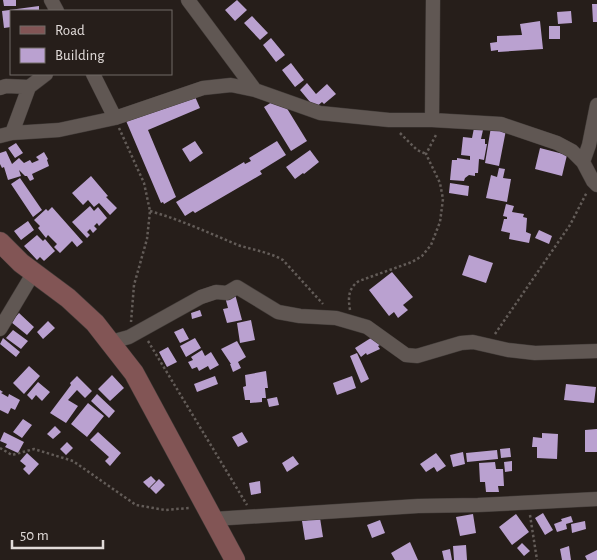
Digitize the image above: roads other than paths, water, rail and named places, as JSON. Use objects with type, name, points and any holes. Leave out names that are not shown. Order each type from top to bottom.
[{"type":"street","points":[[188,0],[255,90]]},
{"type":"street","points":[[433,0],[438,121]]},
{"type":"street","points":[[6,135],[29,86],[45,75]]},
{"type":"street","points":[[94,75],[115,118]]},
{"type":"street","points":[[6,135],[59,130],[115,118],[203,88],[231,85],[255,90],[320,114],[390,120],[501,124],[557,143],[572,151],[583,162],[595,183]]},
{"type":"street","points":[[0,88],[6,86],[29,86]]},
{"type":"street","points":[[583,162],[589,145],[597,105]]},
{"type":"street","points":[[0,242],[21,263],[68,298],[95,323],[120,340],[134,373],[236,560]]},
{"type":"street","points":[[0,329],[34,272]]},
{"type":"street","points":[[120,340],[142,330],[200,296],[216,292],[227,293],[237,287],[278,312],[300,316],[336,318],[367,327],[406,355],[417,356],[461,343],[473,342],[508,350],[535,353],[597,351]]},
{"type":"street","points":[[210,513],[254,517],[418,506],[597,499]]}]
